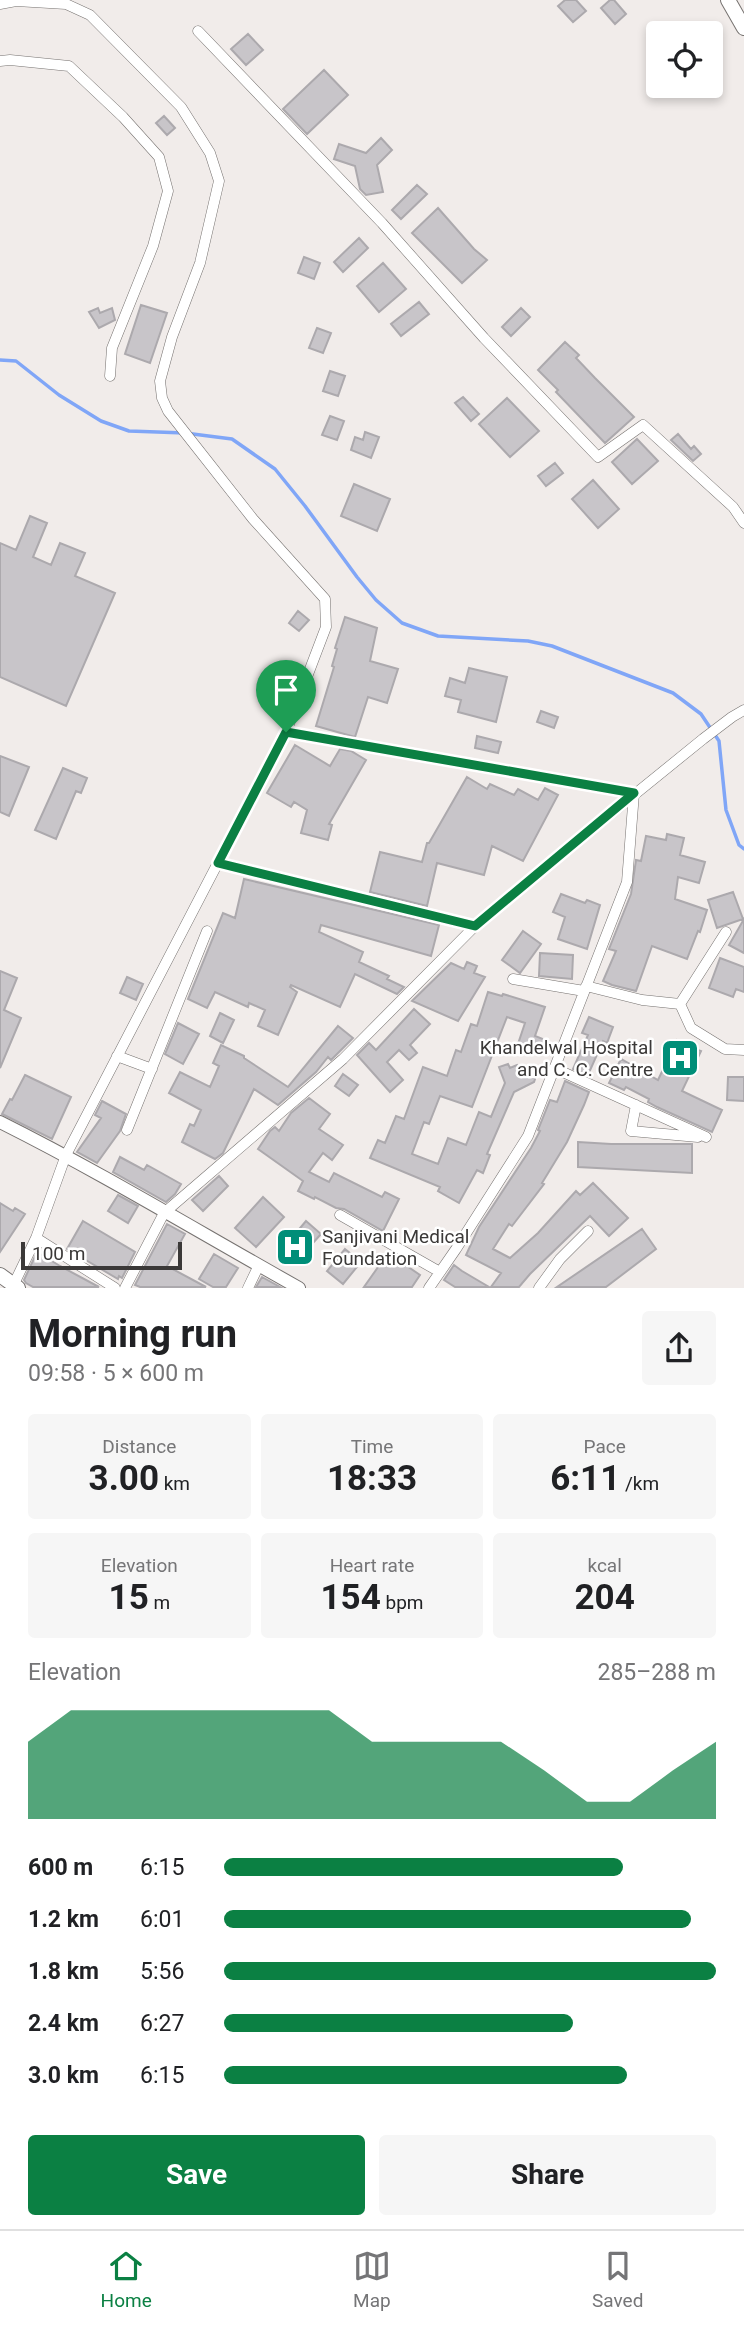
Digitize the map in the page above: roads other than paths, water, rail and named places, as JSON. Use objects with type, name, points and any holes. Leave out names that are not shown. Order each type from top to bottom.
[{"type":"main road","points":[[727,0],[744,28]]},
{"type":"main road","points":[[0,1275],[15,1287]]},
{"type":"street","points":[[0,5],[16,1],[66,4],[90,15],[181,107],[210,153],[219,181],[201,264],[172,337],[160,381],[162,398],[168,411],[253,519],[325,599],[326,627],[286,732],[66,1155],[15,1287]]},
{"type":"street","points":[[198,31],[382,223],[484,338],[598,457],[643,425],[733,507],[744,523]]},
{"type":"street","points":[[0,61],[69,66],[123,117],[159,157],[169,191],[153,246],[112,348],[110,376]]},
{"type":"street","points":[[125,1287],[164,1213],[343,1059],[475,926],[634,793],[703,738],[744,710]]},
{"type":"street","points":[[286,732],[634,793]]},
{"type":"street","points":[[429,1287],[528,1136],[627,882],[634,793]]},
{"type":"street","points":[[218,863],[475,926]]},
{"type":"street","points":[[127,1130],[207,931]]},
{"type":"street","points":[[680,1004],[726,932]]},
{"type":"street","points":[[513,979],[680,1004]]},
{"type":"street","points":[[680,1004],[691,1028],[725,1049],[744,1050]]},
{"type":"street","points":[[117,1056],[152,1069]]},
{"type":"street","points":[[554,1068],[636,1105],[705,1137],[631,1131],[636,1105]]},
{"type":"street","points":[[0,1122],[66,1155],[164,1213],[299,1287]]},
{"type":"street","points":[[340,1215],[440,1272]]},
{"type":"street","points":[[539,1287],[560,1259],[588,1231]]},
{"type":"street","points":[[36,1238],[115,1287]]},
{"type":"street","points":[[248,1287],[259,1265]]},
{"type":"waterway","points":[[0,360],[16,361],[59,395],[101,421],[129,431],[185,433],[232,439],[275,469],[357,577],[376,600],[402,623],[438,636],[528,641],[552,646],[673,693],[701,714],[719,741],[726,810],[739,845],[744,849]]},
{"type":"place","name":"Khandelwal Hospital and C. C. Centre","points":[[680,1058]]},
{"type":"place","name":"Sanjivani Medical Foundation","points":[[295,1247]]}]
